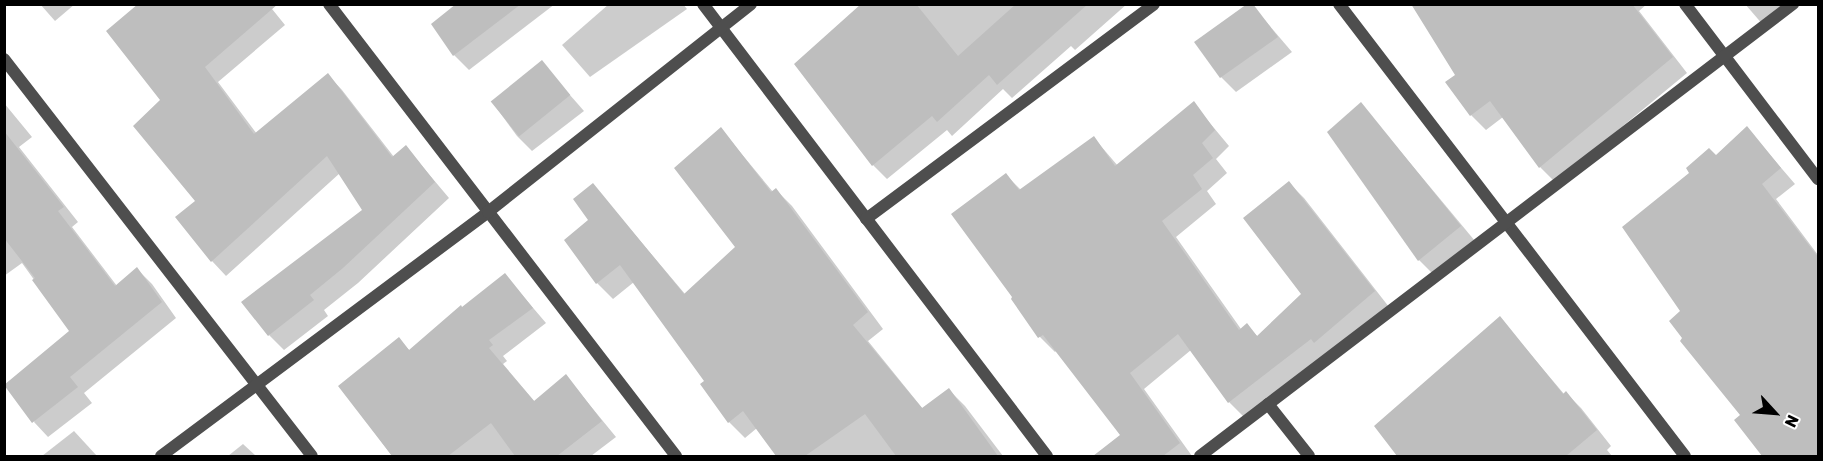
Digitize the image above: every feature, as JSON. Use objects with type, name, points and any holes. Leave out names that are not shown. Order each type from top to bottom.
[{"type":"street","points":[[329,4],[676,456]]},
{"type":"street","points":[[703,4],[1047,456]]},
{"type":"street","points":[[161,456],[488,212],[751,4]]},
{"type":"street","points":[[866,219],[1154,4]]},
{"type":"street","points":[[1339,4],[1685,456]]},
{"type":"street","points":[[1685,4],[1818,179]]},
{"type":"street","points":[[1200,456],[1793,4]]},
{"type":"street","points":[[4,59],[312,456]]},
{"type":"street","points":[[1268,404],[1309,456]]},
{"type":"building","points":[[138,4],[278,4],[205,67],[254,134],[328,73],[392,157],[406,145],[435,182],[343,268],[310,295],[314,300],[268,336],[241,302],[362,210],[327,156],[211,262],[175,217],[195,201],[133,126],[160,100],[106,31]]},
{"type":"building","points":[[456,4],[521,4],[453,56],[431,24]]},
{"type":"building","points":[[861,4],[916,4],[958,56],[1016,4],[1088,4],[997,85],[989,75],[937,122],[932,116],[872,166],[794,64]]},
{"type":"building","points":[[1247,4],[1253,4],[1278,37],[1220,78],[1194,42]]},
{"type":"building","points":[[1411,4],[1632,4],[1673,57],[1539,168],[1490,101],[1470,116],[1445,82],[1455,75]]},
{"type":"building","points":[[542,60],[570,95],[519,137],[491,102]]},
{"type":"building","points":[[1194,101],[1215,130],[1202,143],[1213,158],[1193,175],[1202,189],[1162,221],[1239,330],[1247,323],[1257,336],[1301,294],[1243,218],[1289,181],[1375,291],[1314,343],[1311,339],[1228,403],[1178,334],[1130,373],[1180,443],[1163,456],[1093,456],[1120,435],[1043,335],[1038,338],[1011,299],[1012,297],[951,214],[1006,173],[1019,190],[1094,136],[1115,166]]},
{"type":"building","points":[[1361,102],[1461,226],[1418,261],[1327,132]]},
{"type":"building","points":[[1747,126],[1781,168],[1762,184],[1818,257],[1818,456],[1762,456],[1734,420],[1740,415],[1680,341],[1682,338],[1669,321],[1680,311],[1622,227],[1689,173],[1686,168],[1709,148],[1716,155]]},
{"type":"building","points":[[721,127],[771,192],[776,188],[868,312],[853,325],[922,408],[949,388],[998,456],[896,456],[865,414],[805,456],[776,456],[743,411],[728,423],[700,384],[704,381],[620,265],[596,284],[564,240],[588,220],[573,199],[593,183],[684,294],[735,247],[674,168]]},
{"type":"building","points":[[4,131],[64,207],[58,211],[115,286],[137,267],[162,302],[70,377],[78,387],[32,423],[4,385],[69,331],[32,280],[35,278],[4,238]]},
{"type":"building","points":[[505,273],[533,308],[489,340],[493,345],[489,348],[534,401],[566,374],[602,421],[557,456],[515,456],[491,423],[448,456],[392,456],[338,386],[399,337],[409,350],[461,305],[462,307]]},
{"type":"building","points":[[1500,316],[1563,394],[1566,391],[1597,430],[1566,456],[1397,456],[1374,426]]}]
